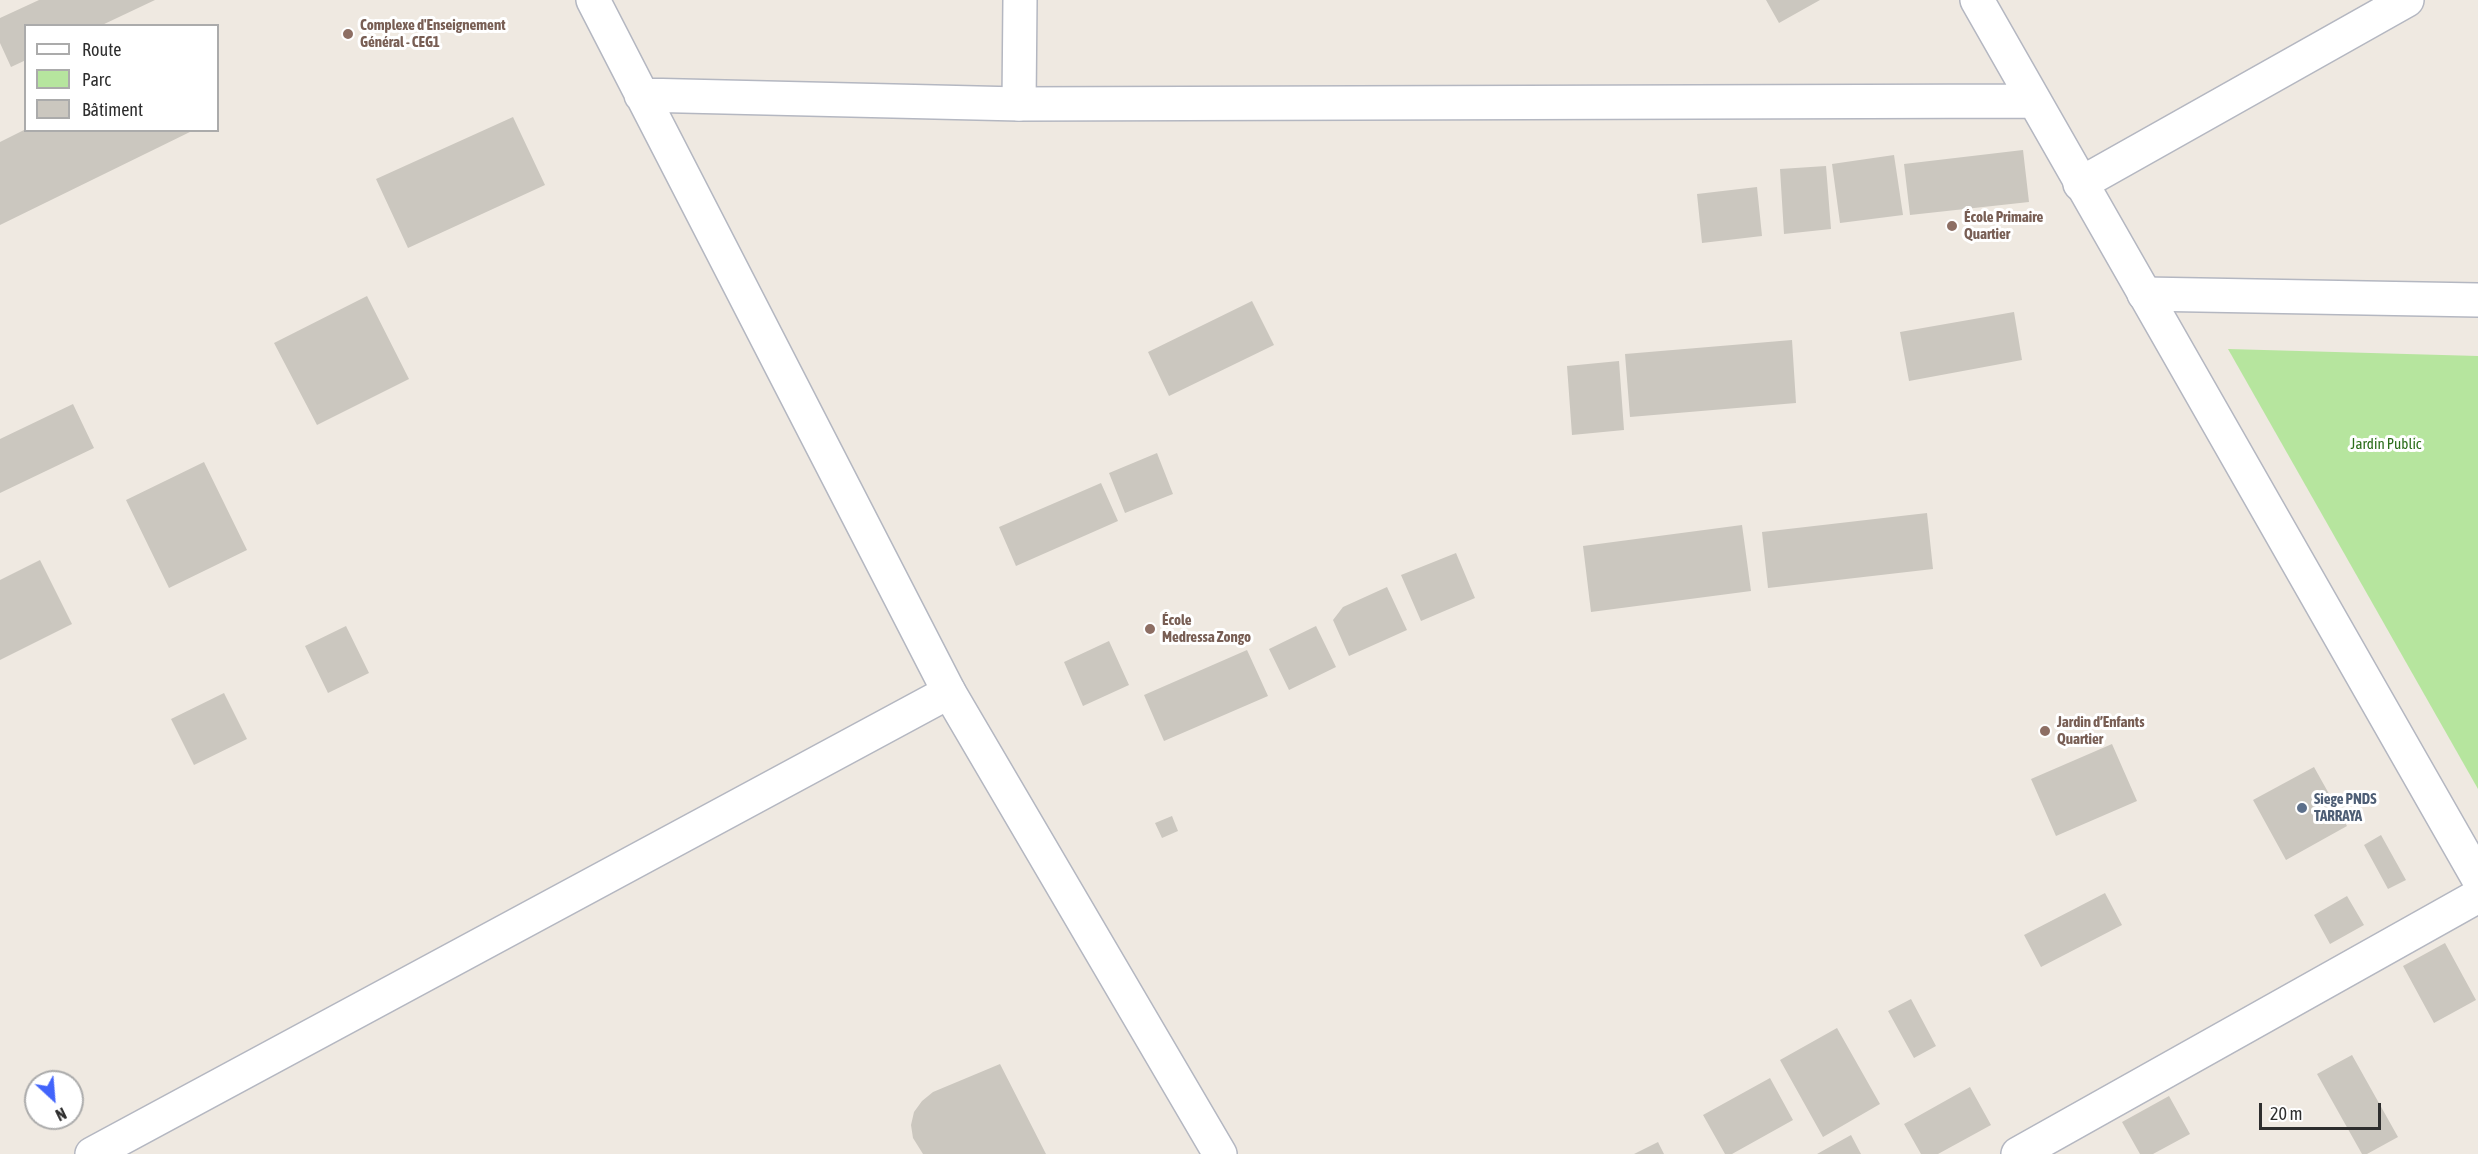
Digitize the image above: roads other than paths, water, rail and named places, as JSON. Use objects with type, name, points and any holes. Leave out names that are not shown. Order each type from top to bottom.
[{"type":"street","points":[[594,0],[949,692],[1220,1154]]},
{"type":"street","points":[[1020,0],[1020,104]]},
{"type":"street","points":[[1977,0],[2478,878]]},
{"type":"street","points":[[2080,184],[2408,0]]},
{"type":"street","points":[[641,95],[1020,104],[2033,101]]},
{"type":"street","points":[[2144,294],[2478,300]]},
{"type":"street","points":[[92,1154],[949,692]]},
{"type":"street","points":[[2018,1154],[2478,896]]},
{"type":"place","name":"Complexe d'Enseignement Général - CEG1","points":[[348,34]]},
{"type":"place","name":"École Primaire Quartier","points":[[1952,226]]},
{"type":"place","name":"École Medressa Zongo","points":[[1150,629]]},
{"type":"place","name":"Jardin d’Enfants Quartier","points":[[2045,731]]},
{"type":"place","name":"Siege PNDS TARRAYA","points":[[2302,808]]},
{"type":"park label","name":"Jardin Public","points":[[2386,444]]}]
